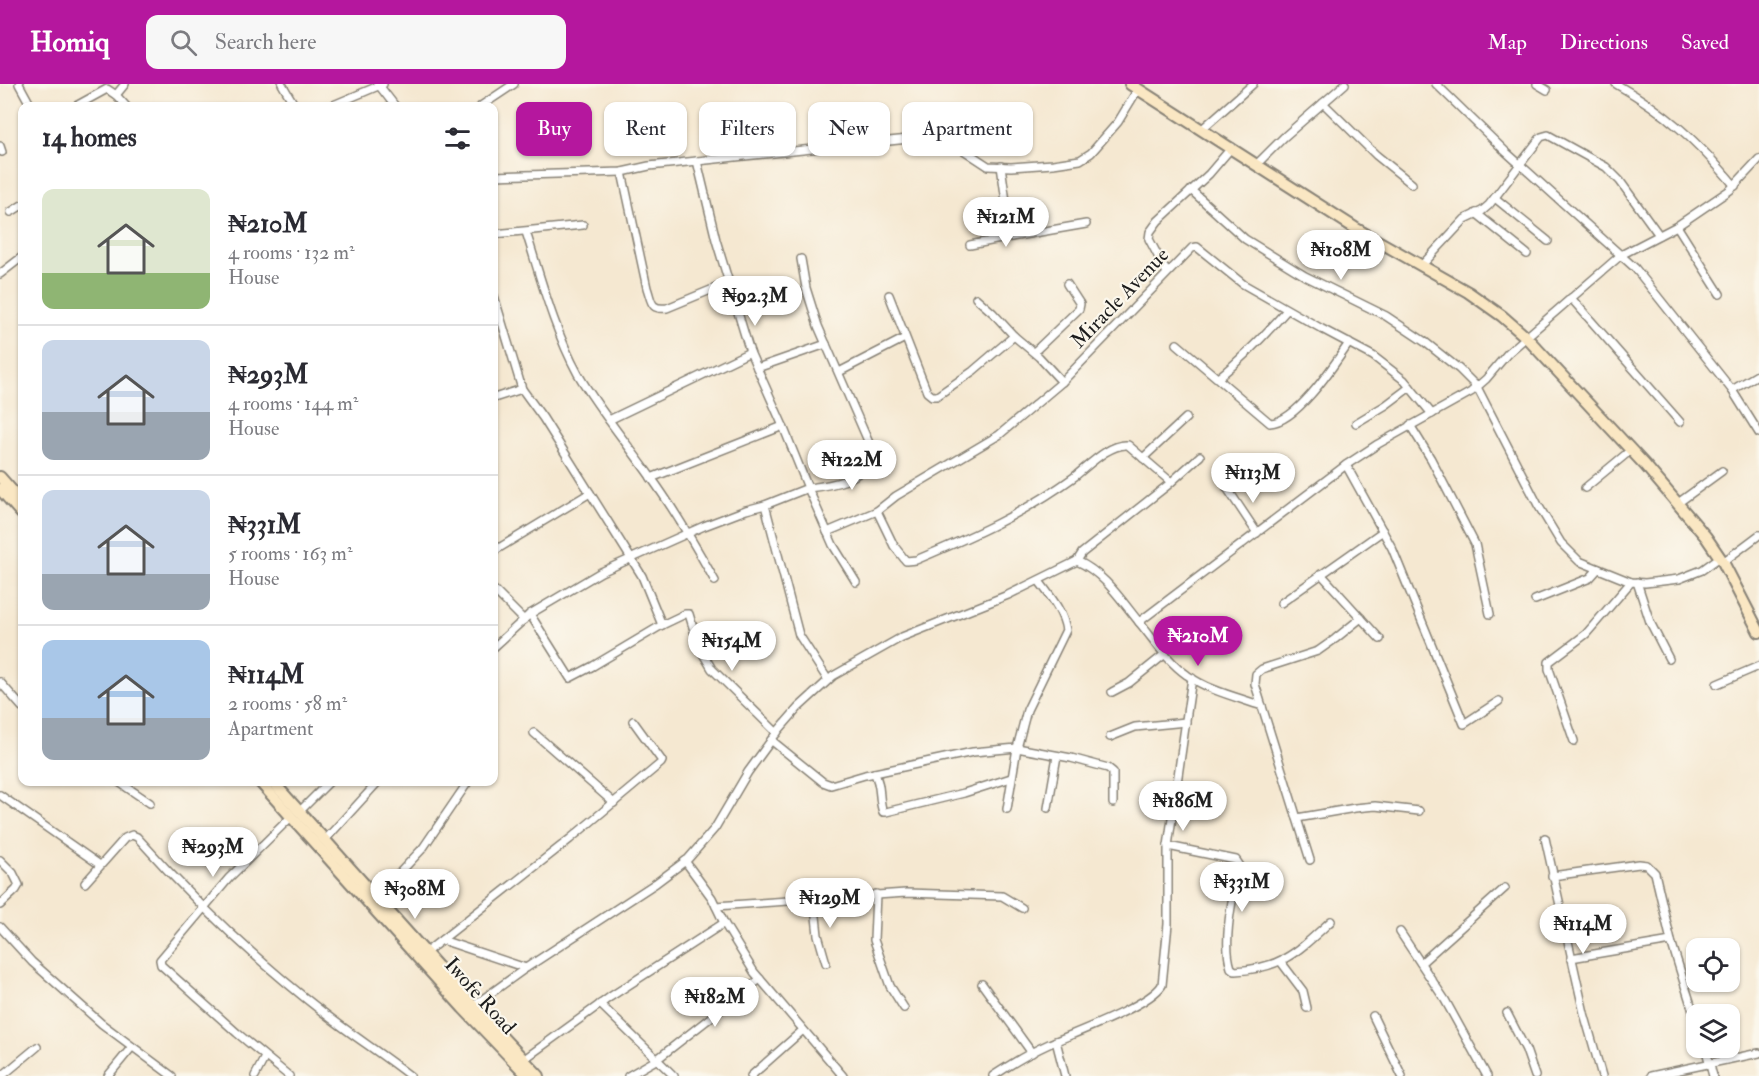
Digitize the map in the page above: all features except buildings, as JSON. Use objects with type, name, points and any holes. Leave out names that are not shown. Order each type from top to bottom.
[{"type":"street","points":[[20,84],[29,102]]},
{"type":"street","points":[[116,95],[125,84]]},
{"type":"street","points":[[282,84],[293,102]]},
{"type":"street","points":[[487,102],[514,84]]},
{"type":"street","points":[[1202,129],[1253,84]]},
{"type":"street","points":[[1257,164],[1284,137],[1345,84]]},
{"type":"street","points":[[1436,84],[1635,268],[1732,390],[1759,433]]},
{"type":"street","points":[[1537,84],[1547,90]]},
{"type":"street","points":[[1616,84],[1677,124],[1704,149],[1735,186]]},
{"type":"street","points":[[340,102],[380,85],[392,102]]},
{"type":"street","points":[[498,176],[622,172],[649,166],[918,138],[947,141],[988,166],[1053,165],[1080,160],[1091,153],[1118,122],[1137,86],[1355,228],[1468,292],[1526,337],[1678,503],[1721,560],[1758,626]]},
{"type":"street","points":[[83,102],[105,89],[122,102]]},
{"type":"street","points":[[1323,103],[1376,155],[1412,184]]},
{"type":"street","points":[[1422,265],[1465,219],[1482,211],[1495,198],[1541,137],[1548,135],[1606,167],[1620,181],[1659,235]]},
{"type":"street","points":[[1167,273],[1149,239],[1150,232],[1158,221],[1209,174],[1232,147]]},
{"type":"street","points":[[1139,622],[1346,465],[1477,387],[1526,337],[1621,255],[1677,226],[1735,186],[1759,159]]},
{"type":"street","points":[[697,161],[709,214],[750,352],[827,532],[856,582]]},
{"type":"street","points":[[1001,166],[1011,237]]},
{"type":"street","points":[[622,172],[653,306],[659,309],[667,308],[730,282]]},
{"type":"street","points":[[1191,190],[1245,239],[1305,276],[1386,316],[1425,342],[1459,369],[1477,387],[1538,505],[1561,543],[1579,561],[1634,582],[1679,579],[1721,560],[1759,535]]},
{"type":"street","points":[[1495,198],[1548,242]]},
{"type":"street","points":[[11,212],[18,208]]},
{"type":"street","points":[[1476,213],[1527,254]]},
{"type":"street","points":[[970,245],[1086,224]]},
{"type":"street","points":[[498,234],[583,225]]},
{"type":"street","points":[[1677,226],[1720,294]]},
{"type":"street","points":[[526,232],[567,350],[592,398],[689,534],[715,581]]},
{"type":"street","name":"Miracle Avenue","points":[[827,532],[877,511],[896,496],[999,435],[1062,382],[1189,250],[1197,247],[1243,284],[1373,356],[1410,387],[1432,414]]},
{"type":"street","points":[[498,643],[530,614],[629,558],[746,510],[808,488],[834,484],[854,477],[873,457],[818,326],[801,259]]},
{"type":"street","points":[[0,274],[18,260]]},
{"type":"street","points":[[1034,352],[1079,309],[1080,304],[1067,284]]},
{"type":"street","points":[[889,295],[927,392],[934,397],[973,371],[1014,336]]},
{"type":"street","points":[[976,298],[1014,336],[1034,352],[1062,382]]},
{"type":"street","points":[[1571,298],[1680,422]]},
{"type":"street","points":[[498,309],[522,389],[543,418],[642,576],[662,625]]},
{"type":"street","points":[[1218,378],[1242,359],[1287,310]]},
{"type":"street","points":[[838,372],[905,338]]},
{"type":"street","points":[[1177,344],[1270,423],[1277,423],[1314,392],[1349,343]]},
{"type":"street","points":[[757,368],[826,344]]},
{"type":"street","points":[[609,420],[750,352]]},
{"type":"street","points":[[1732,390],[1759,374]]},
{"type":"street","points":[[1356,423],[1410,387]]},
{"type":"street","points":[[498,397],[522,389]]},
{"type":"street","points":[[1143,458],[1186,418]]},
{"type":"street","points":[[1410,425],[1431,459],[1475,544],[1490,614]]},
{"type":"street","points":[[651,478],[783,426]]},
{"type":"street","points":[[877,511],[894,546],[906,561],[916,560],[972,537],[1021,513],[1107,452],[1122,444],[1128,445],[1171,482]]},
{"type":"street","points":[[1585,488],[1631,450]]},
{"type":"street","points":[[473,1006],[686,861],[715,828],[748,772],[771,740],[798,708],[828,681],[864,657],[902,637],[1008,595],[1077,561],[1082,553],[1200,456]]},
{"type":"street","points":[[1346,465],[1392,548],[1464,724],[1499,701]]},
{"type":"street","points":[[1678,503],[1722,471]]},
{"type":"street","points":[[0,477],[18,496]]},
{"type":"street","points":[[1227,488],[1257,533]]},
{"type":"street","points":[[0,489],[18,509]]},
{"type":"street","points":[[498,549],[590,493]]},
{"type":"street","points":[[765,505],[799,635],[828,681]]},
{"type":"street","points":[[1281,603],[1383,531]]},
{"type":"street","points":[[1077,561],[1091,567],[1165,654],[1192,678],[1220,692],[1262,706]]},
{"type":"street","points":[[1535,600],[1590,578],[1599,569]]},
{"type":"street","points":[[1321,574],[1380,639]]},
{"type":"street","points":[[1006,809],[1017,748],[1027,710],[1066,630],[1065,620],[1039,581]]},
{"type":"street","points":[[1634,582],[1650,622],[1669,659]]},
{"type":"street","points":[[1574,741],[1549,669],[1549,662],[1586,634],[1634,582]]},
{"type":"street","points":[[498,594],[524,620]]},
{"type":"street","points":[[530,614],[570,678],[662,625],[685,614],[690,614],[703,658],[777,733]]},
{"type":"street","points":[[1310,860],[1255,684],[1256,674],[1262,669],[1318,651],[1361,618]]},
{"type":"street","points":[[1112,692],[1129,683],[1165,654]]},
{"type":"street","points":[[1717,684],[1759,666]]},
{"type":"street","points":[[993,1076],[1032,1053],[1133,1005],[1158,991],[1162,985],[1168,924],[1168,846],[1192,678]]},
{"type":"street","points":[[0,682],[18,702]]},
{"type":"street","points":[[425,953],[661,763],[662,760],[633,721]]},
{"type":"street","points":[[1110,737],[1135,727],[1186,723]]},
{"type":"street","points":[[534,733],[614,803]]},
{"type":"street","points":[[771,740],[824,782],[831,785],[973,752],[1017,748],[1112,770],[1113,803]]},
{"type":"street","points":[[1048,808],[1057,756]]},
{"type":"street","points":[[874,774],[877,778],[881,806],[883,812],[886,813],[1011,778]]},
{"type":"street","points":[[124,786],[150,803]]},
{"type":"street","name":"Iwofe Road","points":[[264,786],[326,840],[425,953],[539,1076]]},
{"type":"street","name":"Iwofe Road","points":[[276,786],[296,814],[463,1008],[528,1076]]},
{"type":"street","points":[[289,1076],[194,996],[161,965],[160,960],[251,854],[325,786]]},
{"type":"street","points":[[326,840],[374,786]]},
{"type":"street","points":[[376,898],[423,848],[465,786]]},
{"type":"street","points":[[0,795],[100,865]]},
{"type":"street","points":[[1297,818],[1375,806],[1419,811]]},
{"type":"street","points":[[85,883],[125,838],[132,835],[137,837],[204,908],[324,1013],[410,1076]]},
{"type":"street","points":[[1545,838],[1584,1013],[1602,1076]]},
{"type":"street","points":[[1168,846],[1236,860],[1240,866],[1230,912],[1228,960],[1235,971],[1281,962],[1300,950],[1331,921]]},
{"type":"street","points":[[0,860],[13,873],[19,885],[0,905]]},
{"type":"street","points":[[686,861],[760,979],[843,1076]]},
{"type":"street","points":[[1552,876],[1639,864],[1647,865],[1655,873],[1671,941],[1691,1004]]},
{"type":"street","points":[[1421,963],[1505,888]]},
{"type":"street","points":[[716,906],[916,893],[1002,896],[1022,908]]},
{"type":"street","points":[[876,894],[874,940],[890,986],[904,1008]]},
{"type":"street","points":[[814,898],[818,935],[826,963]]},
{"type":"street","points":[[522,1060],[600,1004],[724,923]]},
{"type":"street","points":[[0,927],[32,962],[131,1048],[172,1076]]},
{"type":"street","points":[[1400,932],[1445,1000],[1487,1076]]},
{"type":"street","points":[[442,940],[526,968]]},
{"type":"street","points":[[1571,958],[1671,941]]},
{"type":"street","points":[[1281,962],[1302,991],[1307,1008]]},
{"type":"street","points":[[628,1076],[656,1060],[760,979]]},
{"type":"street","points":[[982,984],[1032,1053]]},
{"type":"street","points":[[600,1004],[674,1076]]},
{"type":"street","points":[[1507,1013],[1526,1050],[1535,1076]]},
{"type":"street","points":[[1374,1016],[1402,1076]]},
{"type":"street","points":[[752,1076],[803,1030]]},
{"type":"street","points":[[1056,1041],[1065,1076]]},
{"type":"street","points":[[2,1076],[37,1047]]},
{"type":"street","points":[[108,1076],[131,1048]]},
{"type":"street","points":[[1651,1076],[1759,1053]]},
{"type":"street","points":[[255,1076],[265,1057]]},
{"type":"street","points":[[1708,1058],[1713,1076]]}]
